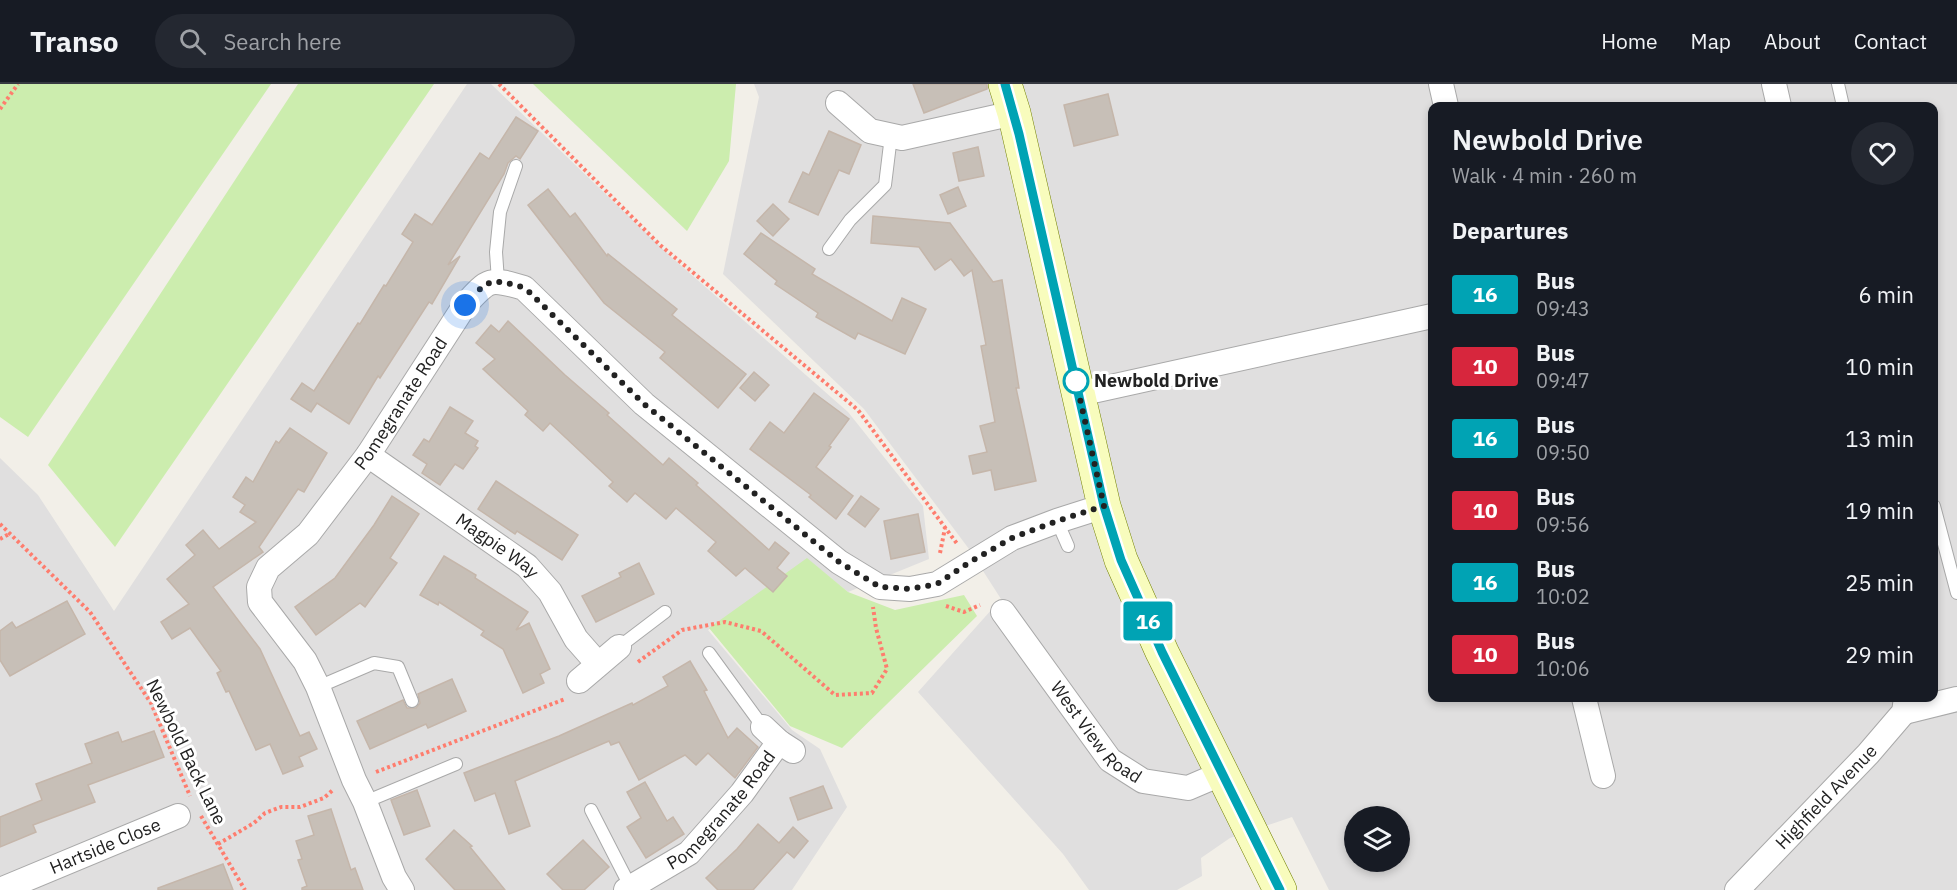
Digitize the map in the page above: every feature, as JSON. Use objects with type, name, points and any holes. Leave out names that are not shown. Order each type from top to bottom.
[{"type":"main road","points":[[1010,98],[1104,506],[1121,560],[1153,631],[1280,890]]},
{"type":"street","points":[[1441,84],[1445,102]]},
{"type":"street","points":[[1774,84],[1778,102]]},
{"type":"street","points":[[838,103],[870,131],[902,138],[1010,98]]},
{"type":"street","points":[[498,281],[525,288],[644,404],[839,562],[880,587],[910,589],[937,584],[1012,538],[1104,506]]},
{"type":"street","name":"Pomegranate Road","points":[[402,890],[394,877],[318,687],[305,661],[260,602],[259,587],[268,568],[308,534],[368,455],[465,305],[482,286],[498,281]]},
{"type":"street","points":[[1079,394],[1428,317]]},
{"type":"street","name":"Magpie Way","points":[[368,455],[527,566],[550,592],[576,639],[598,664]]},
{"type":"street","name":"West View Road","points":[[1003,612],[1110,760],[1143,781],[1188,788],[1223,774]]},
{"type":"street","points":[[576,688],[619,646]]},
{"type":"street","points":[[1938,701],[1957,699]]},
{"type":"street","points":[[1585,702],[1603,776]]},
{"type":"street","points":[[1905,705],[1931,702]]},
{"type":"street","name":"Highfield Avenue","points":[[1737,890],[1868,754],[1905,705]]},
{"type":"street","name":"Pomegranate Road","points":[[628,888],[689,853],[742,793],[778,740]]},
{"type":"street","name":"Hartside Close","points":[[0,890],[190,811]]},
{"type":"lane","points":[[1838,84],[1842,102]]},
{"type":"lane","points":[[829,249],[850,220],[885,185],[891,136]]},
{"type":"lane","points":[[498,281],[496,252],[500,212],[516,166]]},
{"type":"lane","points":[[1057,521],[1068,546]]},
{"type":"lane","points":[[1938,521],[1957,592]]},
{"type":"lane","points":[[619,646],[664,612]]},
{"type":"lane","points":[[708,653],[778,740]]},
{"type":"lane","points":[[318,687],[374,663],[398,667],[412,701]]},
{"type":"lane","points":[[365,802],[456,764]]},
{"type":"lane","points":[[591,810],[628,888]]},
{"type":"path","points":[[0,109],[18,84]]},
{"type":"path","points":[[499,84],[660,245],[858,410],[960,547]]},
{"type":"path","name":"Newbold Back Lane","points":[[0,524],[90,612],[151,703],[190,811],[218,844],[245,890]]},
{"type":"path","points":[[0,538],[9,534]]},
{"type":"path","points":[[632,667],[682,630],[725,622],[761,631],[835,695],[872,693],[887,669],[873,609],[880,587]]},
{"type":"path","points":[[218,844],[254,823],[265,813],[281,807],[300,807],[324,798],[339,786],[576,688]]},
{"type":"shaded area","points":[[467,84],[491,84],[669,255],[848,412],[923,506],[929,559],[848,592],[807,559],[708,630],[792,730],[820,749],[847,807],[792,890],[0,890],[0,458],[38,495],[114,611]]},
{"type":"shaded area","points":[[754,84],[1957,84],[1957,890],[1329,890],[1292,817],[1230,838],[1201,858],[1202,876],[1177,890],[1089,890],[1063,854],[918,692],[1001,599],[969,549],[864,409],[723,274],[759,97]]},
{"type":"green space","points":[[0,84],[271,84],[28,437],[0,417]]},
{"type":"green space","points":[[298,84],[434,84],[115,547],[48,465]]},
{"type":"green space","points":[[533,84],[736,84],[729,161],[687,231]]},
{"type":"green space","points":[[807,558],[848,592],[895,610],[964,595],[977,616],[842,748],[790,726],[709,628]]},
{"type":"building","points":[[913,84],[987,84],[987,89],[924,113]]},
{"type":"building","points":[[1108,94],[1118,135],[1074,146],[1064,105]]},
{"type":"building","points":[[516,117],[538,131],[520,159],[516,156],[508,163],[504,174],[448,265],[460,256],[432,304],[429,302],[380,378],[378,376],[349,424],[317,403],[311,412],[291,399],[302,383],[314,391],[384,285],[386,286],[413,242],[402,234],[415,214],[432,225],[480,153],[489,159]]},
{"type":"building","points":[[829,131],[861,145],[849,174],[839,170],[818,215],[789,202],[803,172],[809,175]]},
{"type":"building","points":[[978,147],[984,176],[959,181],[953,153]]},
{"type":"building","points":[[958,187],[966,206],[948,214],[940,195]]},
{"type":"building","points":[[548,189],[570,217],[575,213],[607,256],[608,254],[677,309],[672,315],[746,374],[718,408],[660,358],[665,352],[604,303],[528,205]]},
{"type":"building","points":[[773,204],[789,219],[773,236],[757,221]]},
{"type":"building","points":[[873,216],[950,223],[993,282],[1002,280],[1019,388],[1016,388],[1036,481],[995,490],[991,470],[973,474],[969,456],[987,452],[980,426],[995,422],[981,346],[986,345],[972,270],[964,276],[951,259],[935,270],[919,247],[871,243]]},
{"type":"building","points":[[761,233],[815,269],[812,274],[892,321],[902,298],[926,309],[905,354],[858,333],[855,339],[816,317],[818,313],[775,284],[777,281],[744,254]]},
{"type":"building","points":[[508,321],[663,465],[669,458],[769,550],[775,542],[789,553],[777,568],[787,576],[773,592],[745,568],[736,576],[708,551],[716,542],[676,508],[666,519],[635,493],[627,502],[609,486],[613,482],[550,423],[543,431],[525,415],[528,411],[483,369],[495,359],[476,343],[491,325],[499,332]]},
{"type":"building","points":[[754,372],[769,385],[755,401],[740,388]]},
{"type":"building","points":[[814,393],[849,419],[816,467],[853,496],[836,519],[809,497],[811,495],[750,449],[770,422],[784,433]]},
{"type":"building","points":[[450,407],[473,421],[465,433],[478,441],[475,446],[478,448],[463,469],[455,464],[440,485],[422,473],[427,464],[413,455],[424,439],[429,442]]},
{"type":"building","points":[[290,428],[327,453],[304,492],[298,489],[259,547],[263,552],[213,587],[260,649],[300,736],[309,732],[317,749],[299,757],[303,766],[283,774],[270,744],[256,750],[229,691],[226,692],[217,673],[221,671],[190,628],[172,639],[161,622],[189,604],[167,579],[195,555],[186,545],[203,530],[219,549],[256,522],[240,512],[245,505],[233,497],[246,477],[253,482],[276,441],[279,443]]},
{"type":"building","points":[[496,481],[578,535],[562,560],[517,531],[515,534],[478,509]]},
{"type":"building","points":[[392,496],[419,514],[390,558],[397,563],[365,607],[360,603],[316,635],[295,607],[335,578]]},
{"type":"building","points":[[861,496],[879,509],[865,527],[848,514]]},
{"type":"building","points":[[918,514],[925,552],[891,559],[884,521]]},
{"type":"building","points":[[444,556],[476,575],[475,578],[528,612],[516,630],[529,623],[550,669],[540,674],[544,683],[523,693],[503,649],[481,635],[484,631],[439,602],[438,605],[420,595]]},
{"type":"building","points":[[639,563],[654,594],[596,622],[582,596],[621,577],[619,573]]},
{"type":"building","points":[[67,601],[85,634],[10,676],[0,660],[0,631],[12,622],[16,628]]},
{"type":"building","points":[[690,661],[707,690],[704,691],[728,738],[737,728],[758,747],[735,778],[708,753],[696,765],[685,755],[639,780],[619,742],[611,745],[609,741],[515,781],[530,826],[509,834],[495,793],[475,801],[464,773],[559,736],[632,703],[633,705],[668,686],[663,677]]},
{"type":"building","points":[[452,679],[466,711],[428,728],[426,724],[370,749],[357,721],[403,700],[407,708],[416,708],[420,703],[418,694]]},
{"type":"building","points":[[154,731],[164,757],[88,785],[95,802],[33,825],[36,832],[0,847],[0,817],[42,800],[36,784],[92,763],[85,744],[118,732],[122,742]]},
{"type":"building","points":[[645,782],[667,821],[673,817],[684,834],[646,858],[627,827],[641,818],[627,792]]},
{"type":"building","points":[[823,786],[832,808],[798,820],[790,798]]},
{"type":"building","points":[[417,790],[430,826],[404,835],[391,800]]},
{"type":"building","points":[[331,809],[351,870],[355,868],[363,890],[302,890],[307,886],[298,860],[302,859],[296,841],[314,835],[308,816]]},
{"type":"building","points":[[758,824],[779,843],[793,827],[808,841],[794,858],[787,852],[753,890],[718,890],[706,878],[737,849]]},
{"type":"building","points":[[454,830],[472,846],[470,847],[505,890],[455,890],[426,859]]},
{"type":"building","points":[[583,840],[609,867],[584,890],[563,890],[547,874]]},
{"type":"building","points":[[223,864],[233,890],[158,890],[158,888]]},
{"type":"bus line","name":"16","points":[[1005,84],[1014,112],[1104,506],[1121,560],[1162,652],[1280,890]]},
{"type":"place","name":"Newbold Drive","points":[[1076,381]]},
{"type":"route","points":[[465,305],[482,286],[498,281],[525,288],[644,404],[839,562],[880,587],[910,589],[937,584],[1012,538],[1104,506],[1074,372],[1076,381]]}]
